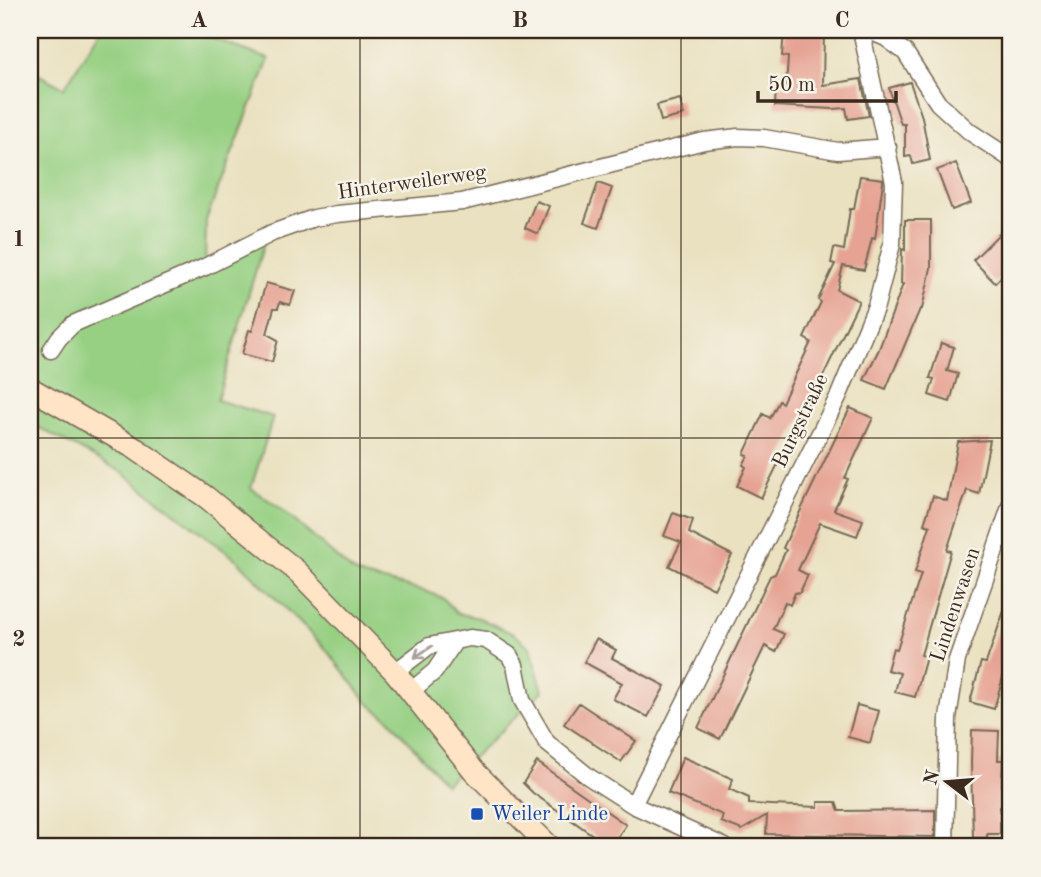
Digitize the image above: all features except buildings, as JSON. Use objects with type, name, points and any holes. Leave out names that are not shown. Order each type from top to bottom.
[{"type":"main road","points":[[30,388],[136,449],[206,497],[299,572],[395,672],[474,771],[550,847]]},
{"type":"street","name":"Burgstraße","points":[[633,804],[839,395],[876,306],[892,244],[894,181],[861,30]]},
{"type":"street","points":[[867,30],[886,38],[905,52],[938,103],[970,132],[1011,159]]},
{"type":"street","name":"Hinterweilerweg","points":[[51,350],[73,324],[205,267],[272,233],[314,218],[462,202],[704,141],[738,136],[764,138],[838,152],[888,147]]},
{"type":"street","name":"Lindenwasen","points":[[945,847],[948,718],[957,660],[1011,504]]},
{"type":"street","points":[[395,672],[429,646],[470,638],[486,640],[509,655],[515,665],[522,701],[547,743],[589,777],[633,804],[725,847]]},
{"type":"street","points":[[411,691],[435,671],[455,641]]},
{"type":"green space","points":[[100,30],[189,30],[269,59],[206,220],[205,266],[266,236],[217,400],[273,417],[251,488],[280,508],[351,570],[363,576],[443,598],[457,613],[479,618],[514,634],[530,647],[543,691],[445,784],[390,720],[369,704],[324,647],[237,560],[120,471],[30,423],[30,70],[64,88]]},
{"type":"place","name":"Weiler Linde","points":[[477,814]]}]
